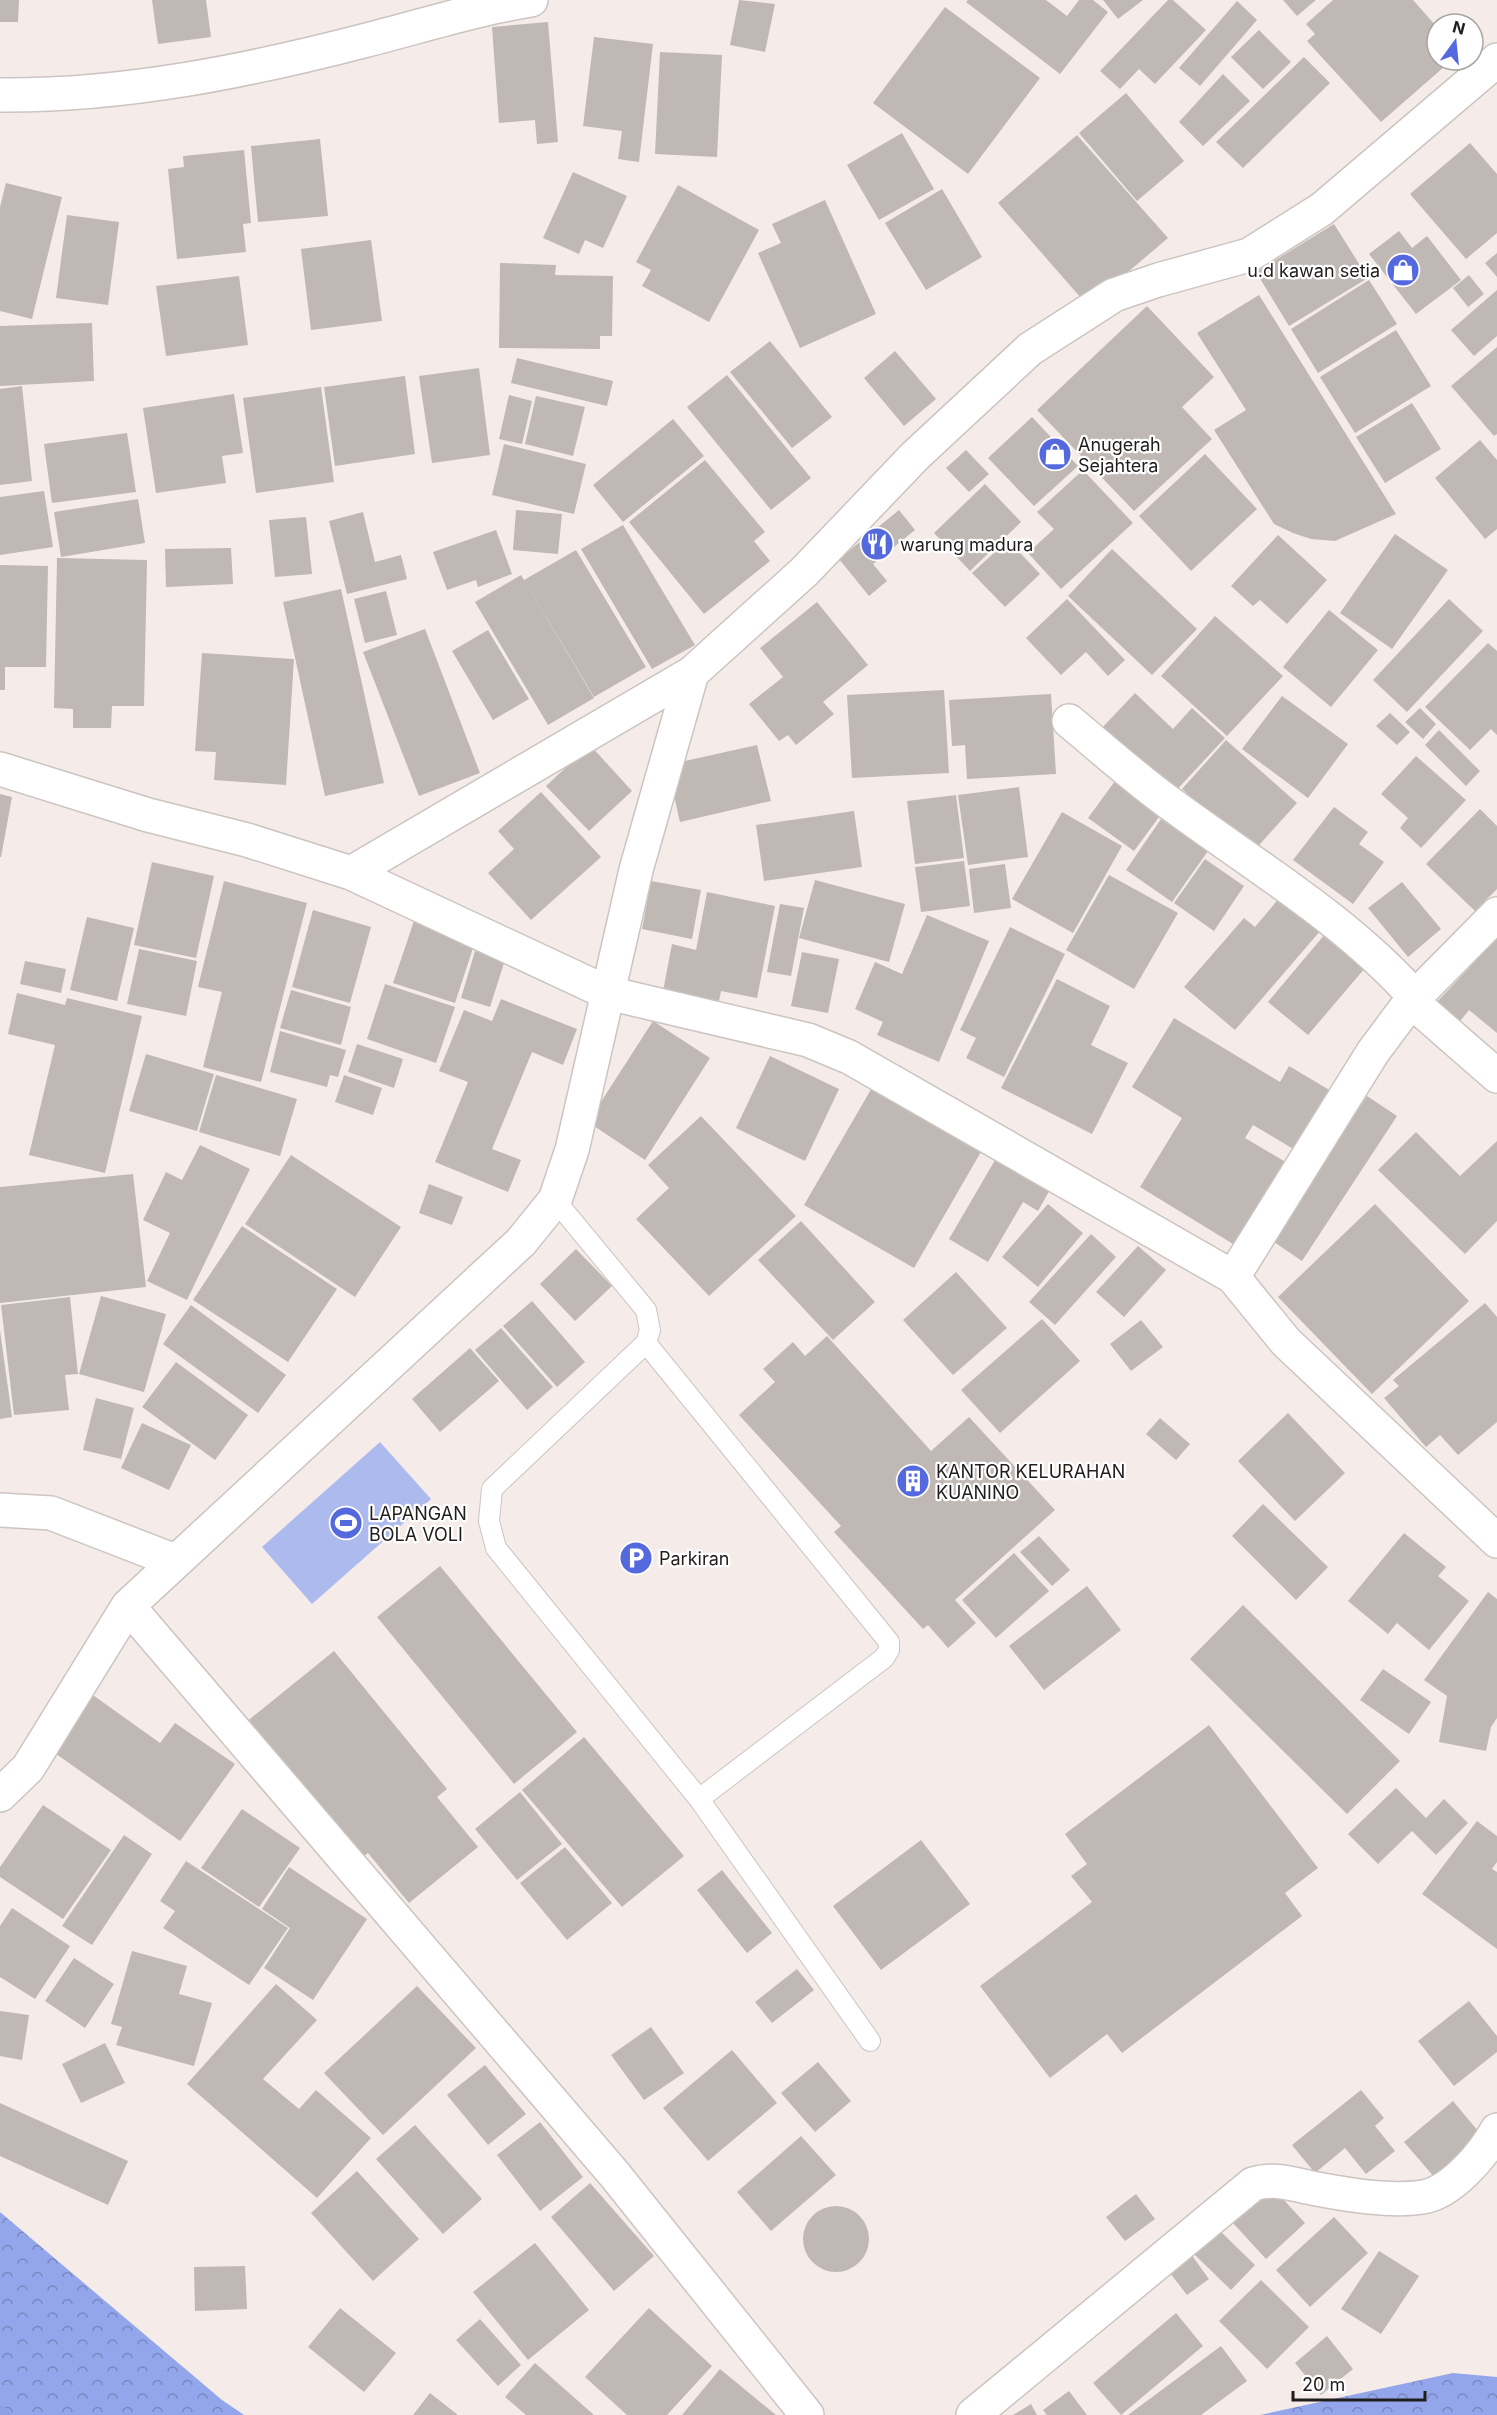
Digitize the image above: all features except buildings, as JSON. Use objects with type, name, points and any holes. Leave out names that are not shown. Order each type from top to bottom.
[{"type":"street","points":[[0,95],[92,93],[221,73],[366,40],[489,6],[531,0]]},
{"type":"street","points":[[351,873],[692,673],[804,572],[915,456],[1030,349],[1114,295],[1158,280],[1249,255],[1322,209],[1497,60]]},
{"type":"street","points":[[0,1795],[28,1768],[128,1606],[521,1242],[555,1200],[572,1150],[636,870],[692,673]]},
{"type":"street","points":[[1069,721],[1173,806],[1332,918],[1388,966],[1413,999],[1497,1076]]},
{"type":"street","points":[[0,769],[147,815],[247,840],[351,873],[608,993],[808,1040],[849,1057],[1233,1277],[1286,1342],[1497,1541]]},
{"type":"street","points":[[1233,1277],[1373,1052],[1413,999],[1497,914]]},
{"type":"street","points":[[0,1510],[51,1514],[174,1561]]},
{"type":"street","points":[[128,1606],[615,2175],[807,2415]]},
{"type":"street","points":[[973,2415],[1253,2184],[1275,2179],[1318,2189],[1382,2197],[1425,2197],[1462,2177],[1497,2130]]},
{"type":"lane","points":[[555,1200],[646,1310],[650,1330],[646,1343],[492,1489],[489,1521],[496,1548],[699,1799],[870,2041]]},
{"type":"lane","points":[[646,1343],[889,1642],[890,1650],[884,1658],[699,1799]]},
{"type":"green space","points":[[0,2212],[222,2400],[244,2415],[0,2415]]},
{"type":"green space","points":[[1453,2373],[1497,2377],[1497,2415],[1260,2415]]},
{"type":"shaded area","name":"LAPANGAN BOLA VOLI","points":[[380,1442],[431,1499],[312,1604],[262,1547]]},
{"type":"place","name":"u.d kawan setia","points":[[1403,270]]},
{"type":"place","name":"Anugerah Sejahtera","points":[[1055,454]]},
{"type":"place","name":"warung madura","points":[[877,544]]},
{"type":"place","name":"KANTOR KELURAHAN KUANINO","points":[[913,1481]]},
{"type":"place","name":"LAPANGAN BOLA VOLI","points":[[346,1523]]},
{"type":"place","name":"Parkiran","points":[[636,1558]]}]
